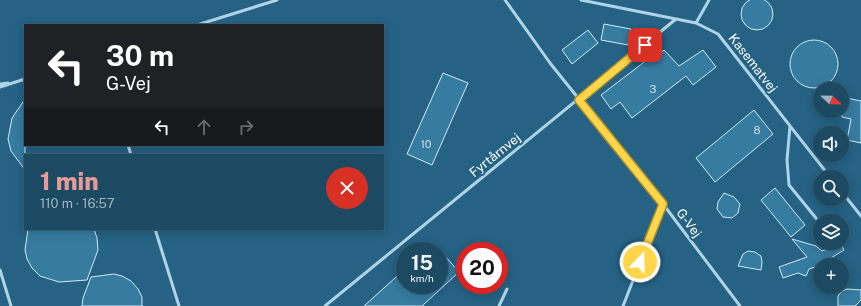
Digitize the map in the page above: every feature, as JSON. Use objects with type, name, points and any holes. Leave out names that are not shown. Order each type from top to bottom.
[{"type":"lane","points":[[200,24],[277,0]]},
{"type":"lane","name":"G-Vej","points":[[505,0],[550,63],[663,204],[740,306]]},
{"type":"lane","name":"Kasematvej","points":[[581,0],[696,23],[718,34],[825,170]]},
{"type":"lane","points":[[696,23],[709,0]]},
{"type":"lane","name":"Fyrtårnvej","points":[[325,306],[579,100],[676,19]]},
{"type":"lane","points":[[0,87],[24,79]]},
{"type":"lane","points":[[0,84],[12,83]]},
{"type":"lane","points":[[790,126],[787,154],[789,185],[813,214]]},
{"type":"lane","points":[[849,201],[861,216]]},
{"type":"lane","points":[[623,306],[663,204]]},
{"type":"lane","points":[[155,230],[179,306]]},
{"type":"lane","points":[[0,270],[11,306]]},
{"type":"lane","points":[[499,306],[505,294]]},
{"type":"building","points":[[754,-1],[766,1],[770,5],[773,14],[770,23],[766,27],[757,30],[748,27],[744,23],[741,14],[744,5],[748,1]]},
{"type":"building","points":[[604,24],[631,29],[628,45],[601,40]]},
{"type":"building","points":[[588,30],[598,43],[572,64],[562,50]]},
{"type":"building","points":[[814,40],[823,42],[831,47],[838,64],[836,73],[831,81],[813,82],[813,88],[805,86],[797,81],[792,73],[790,64],[792,55],[797,47],[805,42]]},
{"type":"building","points":[[664,50],[679,66],[703,50],[716,67],[693,85],[686,76],[632,118],[620,102],[611,109],[601,95],[656,53],[658,55]]},
{"type":"building","points":[[443,73],[468,83],[432,165],[407,154]]},
{"type":"building","points":[[849,98],[861,101],[861,143],[849,140],[851,119],[846,118],[849,118]]},
{"type":"building","points":[[24,100],[24,169],[11,151],[8,139],[12,118]]},
{"type":"building","points":[[754,110],[773,134],[715,182],[696,158]]},
{"type":"building","points":[[775,188],[805,225],[791,237],[761,200]]},
{"type":"building","points":[[724,193],[734,197],[740,204],[738,213],[732,218],[723,217],[717,209],[718,202]]},
{"type":"building","points":[[28,230],[94,230],[98,250],[87,280],[59,282],[40,276],[32,268],[27,259],[25,250]]},
{"type":"building","points":[[792,239],[813,245],[813,250],[844,250],[831,258],[813,258],[813,268],[809,269],[806,276],[798,273],[783,278],[779,267],[807,257]]},
{"type":"building","points":[[748,251],[755,252],[761,256],[761,270],[738,266],[743,254]]},
{"type":"building","points":[[448,259],[456,269],[456,275],[448,282]]},
{"type":"building","points":[[114,274],[131,281],[138,289],[142,297],[142,306],[82,306],[83,298],[91,277]]},
{"type":"building","points":[[396,277],[396,294],[435,294],[422,306],[364,306]]},
{"type":"building","points":[[849,289],[861,290],[861,300],[855,306],[838,306],[838,296],[840,294],[849,294]]},
{"type":"route","points":[[640,262],[663,204],[579,100],[645,45]]}]
